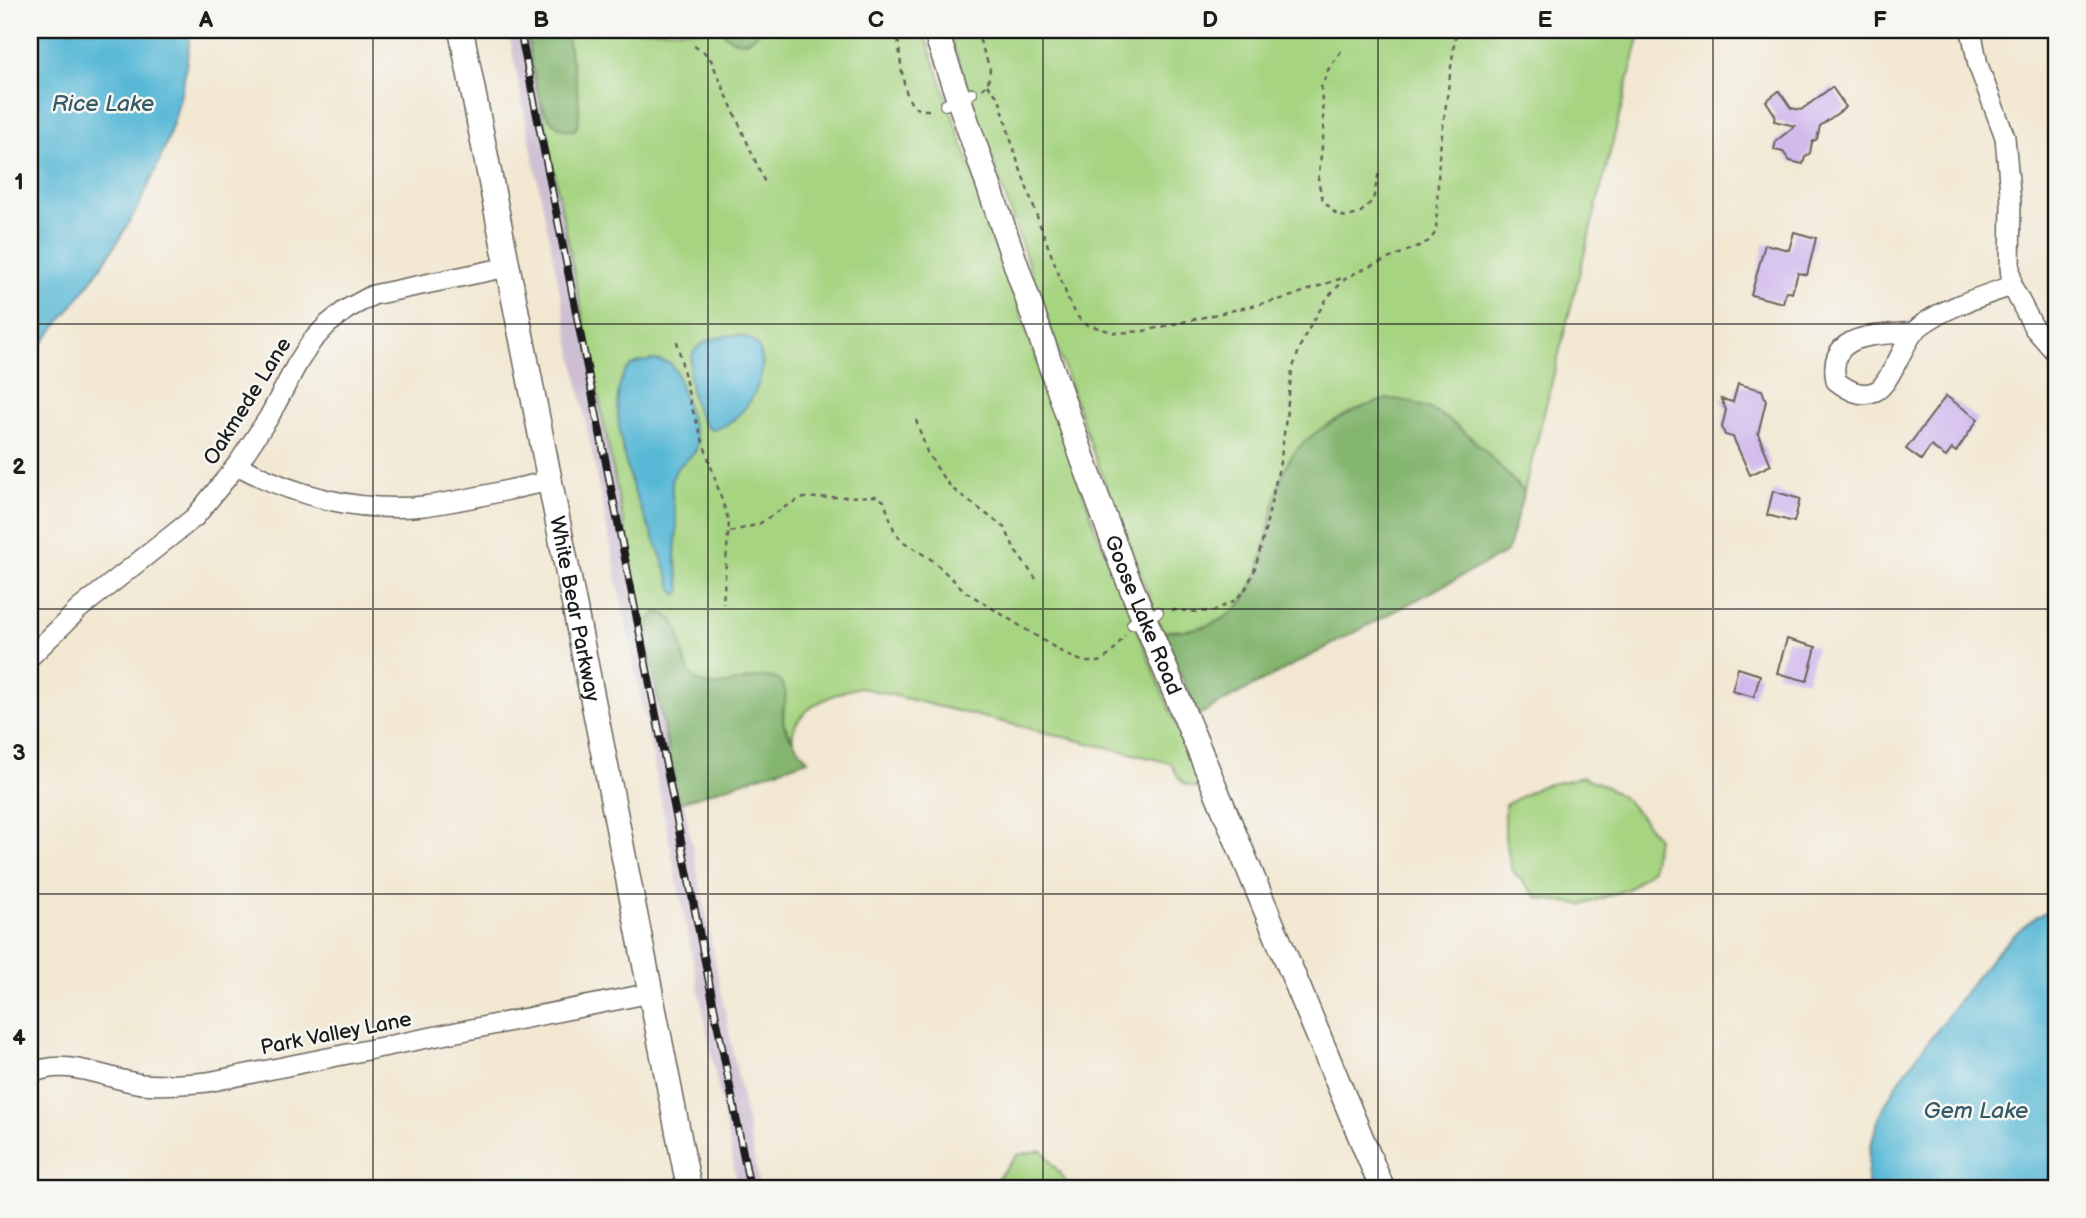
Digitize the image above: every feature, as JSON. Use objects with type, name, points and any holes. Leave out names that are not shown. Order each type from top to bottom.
[{"type":"street","name":"White Bear Parkway","points":[[461,30],[689,1188]]},
{"type":"street","name":"Goose Lake Road","points":[[936,30],[1084,462],[1145,618],[1382,1188]]},
{"type":"street","points":[[1971,30],[1978,65],[2005,137],[2011,203],[2012,286],[2034,328],[2056,353]]},
{"type":"street","name":"Oakmede Lane","points":[[30,657],[79,609],[195,517],[237,464],[269,417],[297,364],[312,341],[328,324],[347,309],[373,295],[508,267]]},
{"type":"street","points":[[1914,332],[1963,304],[2012,286]]},
{"type":"street","points":[[237,464],[283,487],[320,499],[388,508],[425,506],[551,481]]},
{"type":"street","name":"Park Valley Lane","points":[[30,1074],[41,1068],[56,1066],[143,1084],[208,1082],[651,993]]},
{"type":"path","points":[[897,30],[903,76],[910,102],[916,108],[924,110],[959,99],[987,85],[991,77],[990,69],[976,30]]},
{"type":"path","points":[[987,85],[1002,103],[1017,161],[1077,316],[1091,327],[1116,333],[1144,331],[1286,298],[1429,241],[1436,232],[1439,157],[1456,30]]},
{"type":"path","points":[[694,46],[712,60],[765,183]]},
{"type":"path","points":[[1341,51],[1328,70],[1321,88],[1324,130],[1318,175],[1323,200],[1337,215],[1347,217],[1359,214],[1366,210],[1373,200],[1379,172]]},
{"type":"path","points":[[730,533],[759,524],[791,503],[804,498],[877,496],[884,501],[894,530],[901,540],[932,560],[966,592],[1065,654],[1088,663],[1104,660],[1145,618],[1214,611],[1232,602],[1248,586],[1257,564],[1278,472],[1295,358],[1327,298],[1351,274]]},
{"type":"path","points":[[677,341],[691,405],[726,509],[730,533],[723,604]]},
{"type":"path","points":[[916,420],[927,452],[944,479],[954,490],[1002,525],[1025,565],[1037,579]]},
{"type":"shaded area","points":[[508,30],[531,30],[760,1188],[738,1188]]},
{"type":"green space","points":[[526,30],[565,30],[578,97],[578,122],[575,130],[562,128],[551,120],[544,108],[534,75]]},
{"type":"green space","points":[[553,30],[923,30],[1095,527],[1202,788],[1182,782],[1171,763],[859,687],[827,699],[806,712],[798,720],[793,741],[783,722],[784,708],[690,734],[667,615],[659,612],[647,628],[647,641],[540,101],[555,124],[570,130]]},
{"type":"green space","points":[[721,30],[761,30],[751,39],[741,42],[731,39]]},
{"type":"green space","points":[[948,30],[1641,30],[1524,492],[1515,482],[1244,665],[1168,646],[1093,452]]},
{"type":"green space","points":[[1388,399],[1409,402],[1447,419],[1480,446],[1524,492],[1507,552],[1198,715],[1162,632],[1214,623],[1241,604],[1257,575],[1280,484],[1290,459],[1298,448],[1320,429],[1362,408]]},
{"type":"green space","points":[[655,613],[672,620],[689,671],[704,684],[725,684],[759,677],[780,681],[785,691],[785,726],[793,742],[808,760],[678,803],[647,641],[648,622]]},
{"type":"green space","points":[[1583,777],[1618,794],[1649,826],[1657,838],[1652,869],[1630,888],[1583,905],[1538,898],[1512,870],[1505,837],[1505,805],[1541,786]]},
{"type":"green space","points":[[1042,1150],[1068,1188],[989,1188],[1017,1155]]},
{"type":"water","name":"Rice Lake","points":[[30,30],[190,30],[184,77],[174,122],[158,165],[138,206],[89,285],[30,357]]},
{"type":"water","points":[[732,335],[750,339],[760,350],[762,364],[759,381],[752,398],[740,413],[726,425],[711,430],[699,415],[695,404],[690,379],[692,357],[696,349],[704,343]]},
{"type":"water","points":[[655,360],[670,363],[676,371],[698,442],[695,452],[677,468],[672,479],[677,525],[675,557],[681,590],[677,595],[673,591],[634,491],[626,464],[618,412],[618,396],[626,371],[635,363]]},
{"type":"water","name":"Gem Lake","points":[[2056,906],[2056,1188],[1867,1188],[1869,1158],[1876,1128],[1883,1109],[1902,1076],[1992,958],[2021,929]]},
{"type":"building","points":[[1832,87],[1846,107],[1820,126],[1817,139],[1812,142],[1810,153],[1803,164],[1790,161],[1783,152],[1774,150],[1776,141],[1795,126],[1774,121],[1775,115],[1766,101],[1779,91],[1791,108],[1801,110]]},
{"type":"building","points":[[1794,232],[1816,238],[1807,275],[1798,273],[1792,293],[1786,291],[1783,303],[1751,295],[1765,244],[1789,250]]},
{"type":"building","points":[[1738,384],[1762,390],[1766,401],[1758,434],[1771,465],[1750,475],[1733,437],[1725,435],[1722,427],[1726,410],[1721,399],[1733,402]]},
{"type":"building","points":[[1946,396],[1978,419],[1956,452],[1952,449],[1946,457],[1931,446],[1921,460],[1906,449]]},
{"type":"building","points":[[1773,491],[1800,499],[1794,522],[1767,515]]},
{"type":"building","points":[[1787,639],[1816,647],[1807,681],[1777,673]]},
{"type":"building","points":[[1738,668],[1760,675],[1754,697],[1732,691]]},
{"type":"railway","points":[[520,30],[750,1188]]}]
